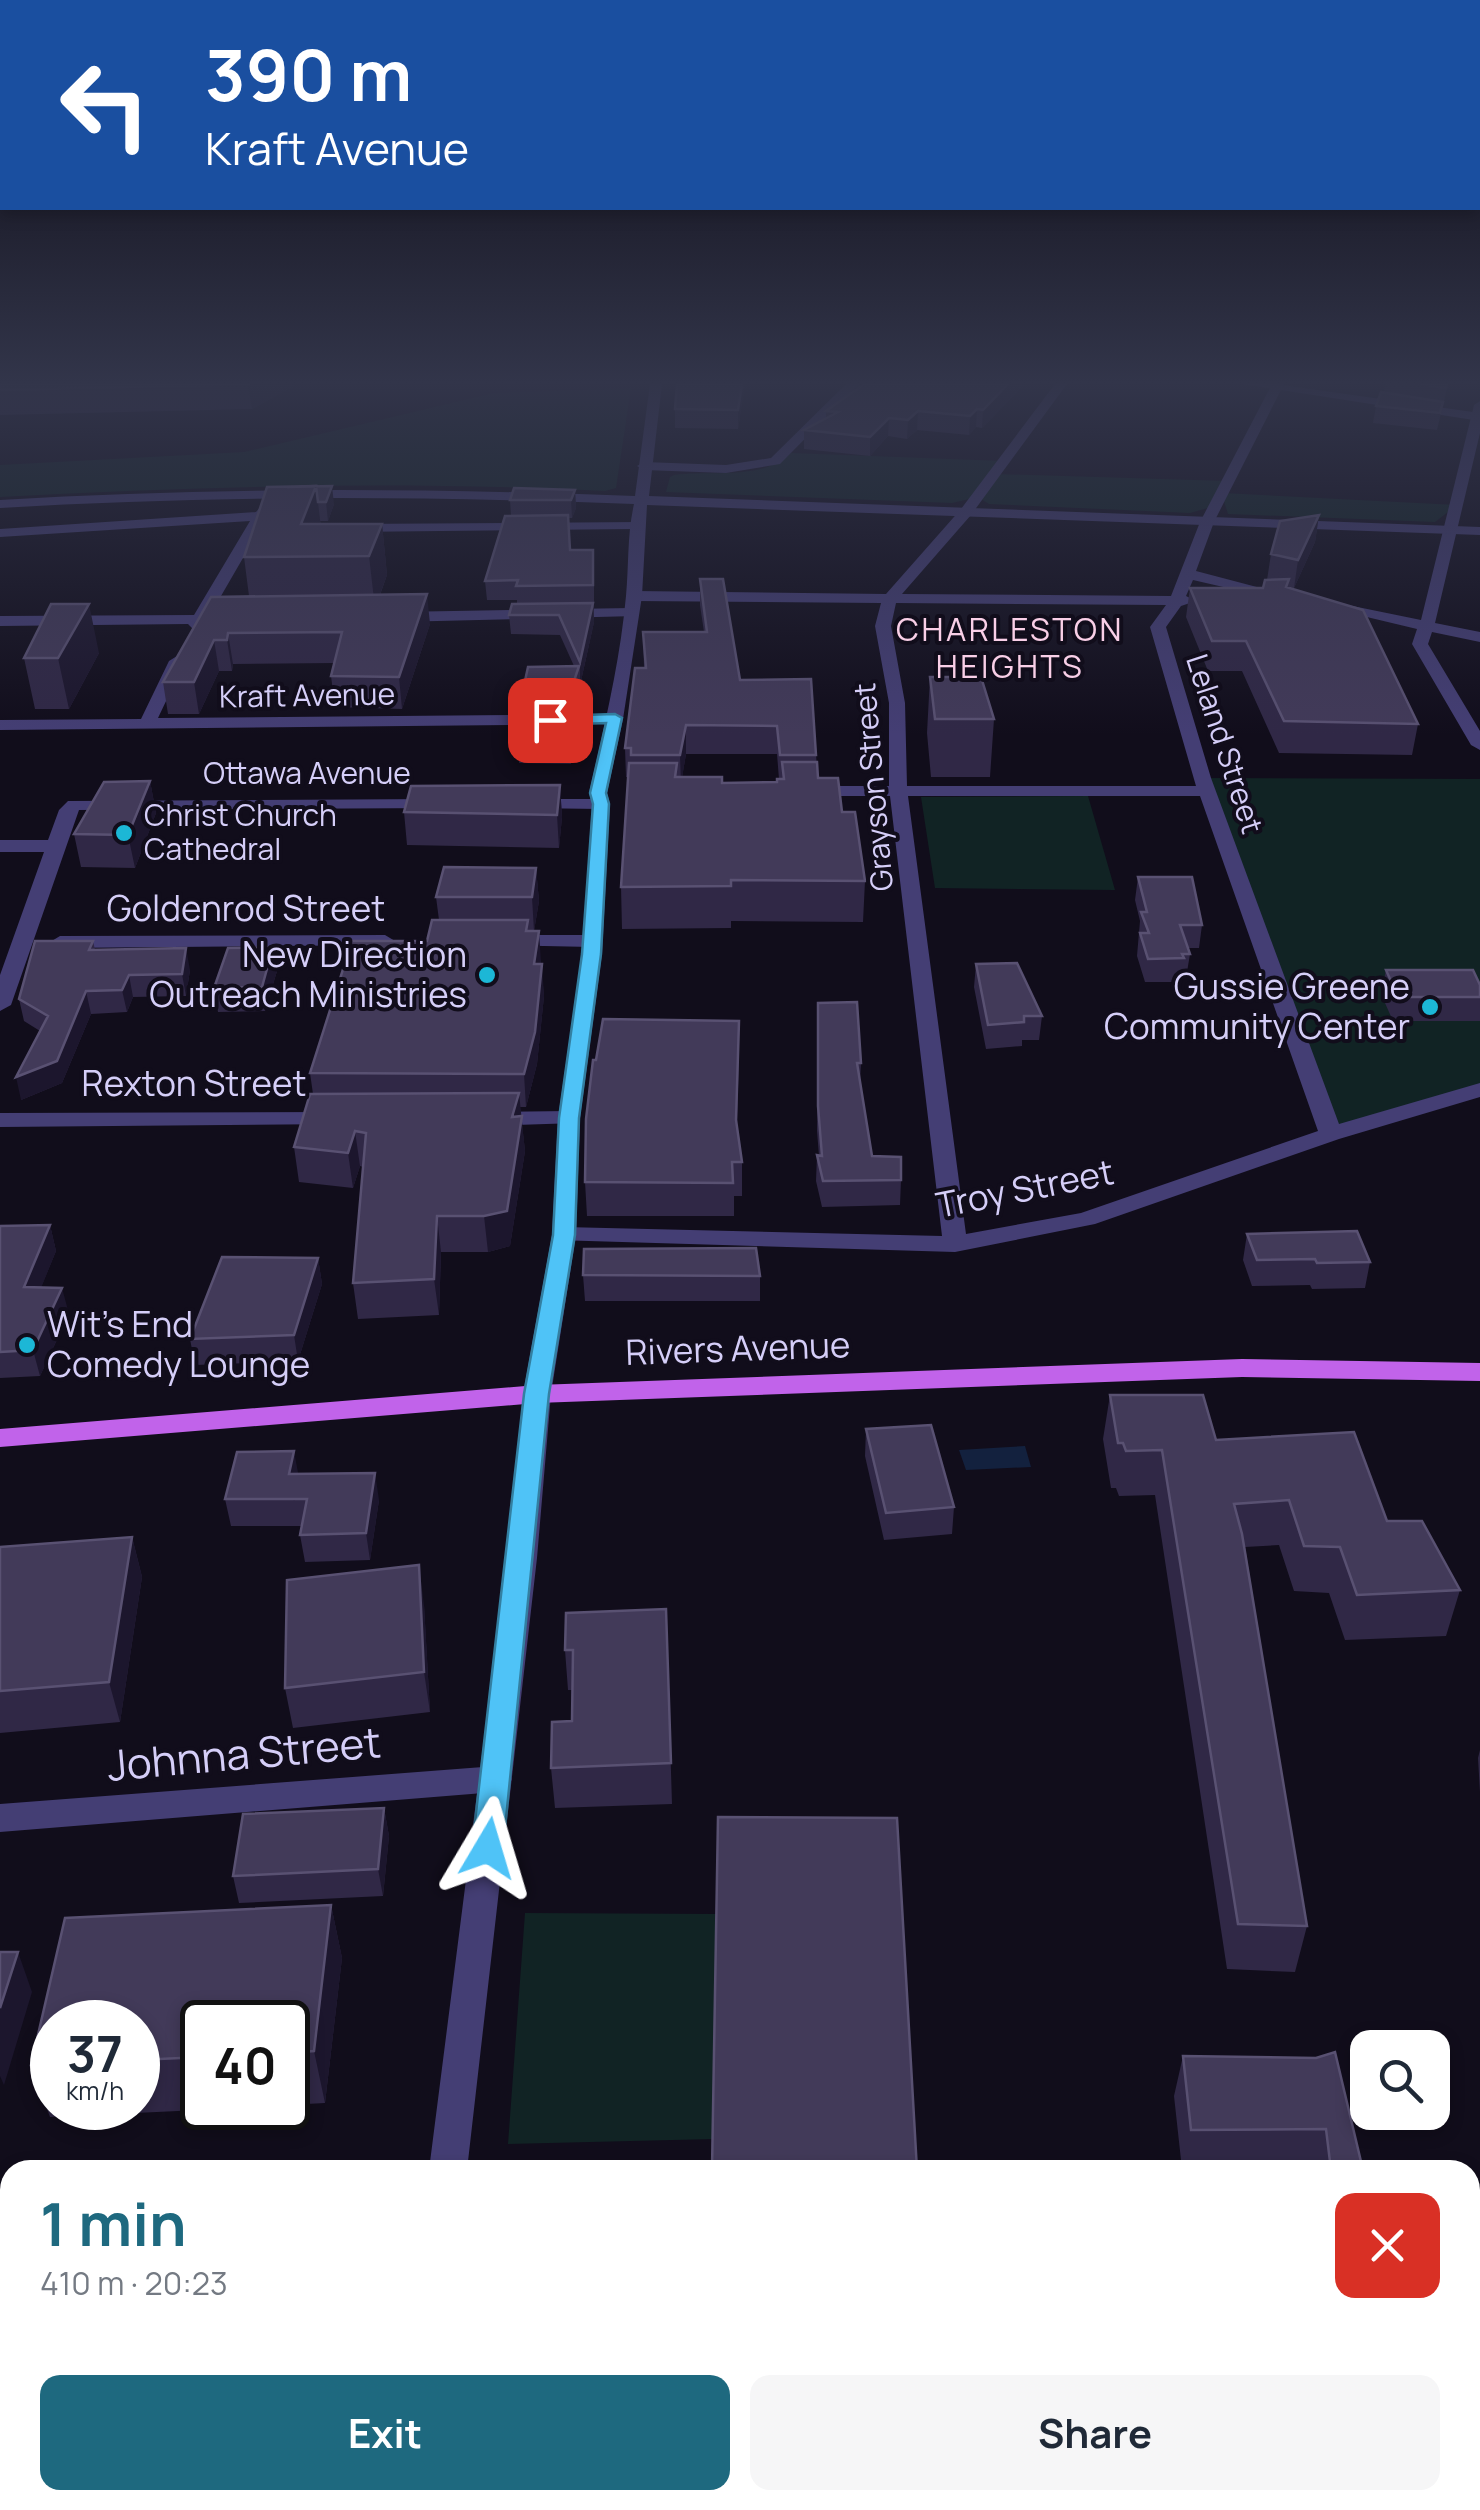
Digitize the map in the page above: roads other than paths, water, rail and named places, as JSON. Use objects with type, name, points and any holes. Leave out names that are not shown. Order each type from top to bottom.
[{"type":"main road","name":"Rivers Avenue","points":[[0,1438],[537,1394],[1242,1368],[1480,1372]]},
{"type":"street","points":[[0,504],[46,501]]},
{"type":"street","points":[[146,725],[198,620],[260,524],[270,501]]},
{"type":"street","points":[[449,2160],[496,1779],[537,1394],[564,1235],[569,1118],[641,501]]},
{"type":"street","points":[[731,501],[1480,531]]},
{"type":"street","points":[[890,598],[974,501]]},
{"type":"street","name":"Leland Street","points":[[1219,501],[1177,601],[1158,627],[1208,790],[1331,1134]]},
{"type":"street","points":[[1459,501],[1428,627],[1420,644],[1480,745]]},
{"type":"street","points":[[0,533],[260,524]]},
{"type":"street","points":[[338,528],[636,525]]},
{"type":"street","points":[[1188,574],[1303,600],[1231,601]]},
{"type":"street","points":[[376,617],[632,604],[890,598],[1213,601]]},
{"type":"street","name":"Grayson Street","points":[[890,598],[883,626],[897,702],[898,790],[955,1244]]},
{"type":"street","points":[[1321,604],[1480,638]]},
{"type":"street","points":[[0,621],[257,619]]},
{"type":"street","name":"Kraft Avenue","points":[[0,725],[615,718]]},
{"type":"street","points":[[785,792],[1208,790]]},
{"type":"street","points":[[520,804],[605,797]]},
{"type":"street","name":"Ottawa Avenue","points":[[55,846],[68,810],[74,805],[464,804]]},
{"type":"street","points":[[0,846],[55,846],[20,942],[5,970],[0,1005]]},
{"type":"street","name":"Goldenrod Street","points":[[20,942],[406,941]]},
{"type":"street","points":[[482,941],[592,941]]},
{"type":"street","name":"Troy Street","points":[[564,1235],[955,1244],[1086,1219],[1331,1134],[1480,1090]]},
{"type":"street","points":[[461,1118],[569,1118]]},
{"type":"street","name":"Rexton Street","points":[[0,1120],[349,1119]]},
{"type":"street","name":"Johnna Street","points":[[0,1818],[496,1779]]},
{"type":"water","points":[[1025,1446],[1031,1467],[966,1470],[959,1450]]},
{"type":"place","name":"Christ Church Cathedral","points":[[124,833]]},
{"type":"place","name":"New Direction Outreach Ministries","points":[[487,975]]},
{"type":"place","name":"Gussie Greene Community Center","points":[[1430,1007]]},
{"type":"place","name":"Wit's End Comedy Lounge","points":[[27,1345]]},
{"type":"district","name":"CHARLESTON HEIGHTS","points":[[1010,648]]}]
